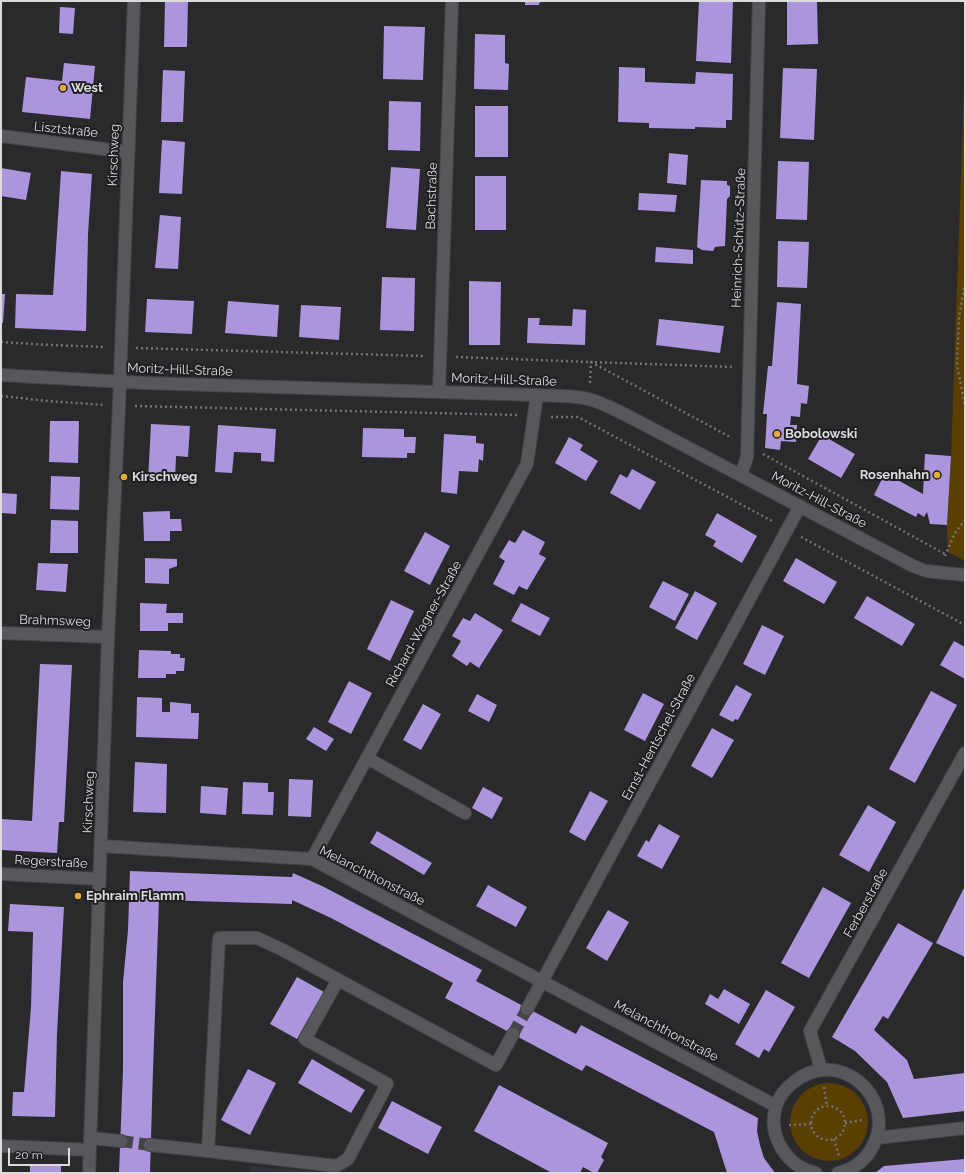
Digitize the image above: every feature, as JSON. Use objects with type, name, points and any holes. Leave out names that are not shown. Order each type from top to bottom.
[{"type":"street","name":"Kirschweg","points":[[89,1173],[108,637],[120,382],[134,1]]},
{"type":"street","name":"Bachstraße","points":[[439,392],[452,1]]},
{"type":"street","name":"Heinrich-Schütz-Straße","points":[[741,475],[747,457],[759,1]]},
{"type":"street","name":"Lisztstraße","points":[[1,136],[128,152]]},
{"type":"street","name":"Moritz-Hill-Straße","points":[[1,375],[120,382],[570,396],[588,399],[626,414],[913,566],[926,571],[965,575]]},
{"type":"street","name":"Richard-Wagner-Straße","points":[[312,859],[527,464],[537,395]]},
{"type":"street","name":"Ernst-Hentschel-Straße","points":[[542,981],[800,506]]},
{"type":"street","name":"Brahmsweg","points":[[1,633],[108,637]]},
{"type":"street","name":"Ferberstraße","points":[[821,1069],[810,1031],[965,753]]},
{"type":"street","points":[[367,758],[465,813]]},
{"type":"street","name":"Melanchthonstraße","points":[[101,846],[312,859],[776,1106]]},
{"type":"street","name":"Regerstraße","points":[[1,874],[100,879]]},
{"type":"street","points":[[208,1151],[219,938],[257,938],[338,980],[496,1066],[513,1034]]},
{"type":"street","points":[[150,1144],[336,1166],[348,1158],[387,1084],[305,1039],[338,980]]},
{"type":"street","points":[[527,1009],[542,981]]},
{"type":"street","points":[[816,1173],[808,1171],[791,1161],[779,1145],[774,1126],[776,1106],[786,1088],[802,1075],[821,1069],[842,1072],[860,1081],[873,1097],[879,1117],[877,1138],[870,1153],[858,1165],[844,1172],[838,1173]]},
{"type":"street","points":[[877,1138],[965,1128]]},
{"type":"street","points":[[1,1146],[90,1144],[121,1141]]},
{"type":"path","points":[[965,283],[959,317],[957,365],[965,406]]},
{"type":"path","points":[[1,342],[51,346],[121,348]]},
{"type":"path","points":[[588,399],[591,362],[749,368]]},
{"type":"path","points":[[1,396],[119,406],[578,418],[965,625]]},
{"type":"path","points":[[940,573],[945,554],[955,533],[965,520]]},
{"type":"path","points":[[827,1106],[834,1107],[840,1111],[843,1116],[844,1128],[842,1133],[834,1139],[826,1140],[819,1137],[813,1132],[811,1124],[815,1112],[827,1106]]},
{"type":"shaded area","points":[[965,62],[965,561],[948,552],[947,525],[951,456]]},
{"type":"shaded area","points":[[821,1083],[837,1083],[851,1089],[862,1100],[868,1114],[868,1130],[862,1144],[851,1155],[837,1161],[821,1161],[807,1155],[796,1144],[790,1130],[790,1114],[796,1100],[807,1089]]},
{"type":"shaded area","points":[[250,1166],[334,1173],[250,1173]]},
{"type":"building","points":[[165,1],[188,1],[187,47],[164,47]]},
{"type":"building","points":[[525,1],[540,1],[539,5],[525,5]]},
{"type":"building","points":[[699,1],[733,1],[731,63],[696,61]]},
{"type":"building","points":[[787,1],[817,1],[818,44],[787,45]]},
{"type":"building","points":[[60,7],[75,8],[73,34],[59,33]]},
{"type":"building","points":[[384,26],[425,27],[423,80],[383,79]]},
{"type":"building","points":[[475,34],[505,35],[505,63],[509,64],[508,90],[474,89]]},
{"type":"building","points":[[64,63],[95,66],[90,119],[22,112],[26,77],[62,81]]},
{"type":"building","points":[[619,67],[645,68],[645,82],[695,84],[696,72],[733,74],[732,120],[726,120],[726,128],[695,127],[695,129],[649,128],[649,123],[618,122]]},
{"type":"building","points":[[783,68],[817,69],[814,140],[780,138]]},
{"type":"building","points":[[163,70],[185,71],[183,122],[161,122]]},
{"type":"building","points":[[389,101],[421,102],[420,151],[388,150]]},
{"type":"building","points":[[475,106],[508,106],[508,157],[475,157]]},
{"type":"building","points":[[162,140],[185,142],[182,194],[159,193]]},
{"type":"building","points":[[669,153],[688,155],[686,185],[667,183]]},
{"type":"building","points":[[778,161],[809,162],[807,220],[776,219]]},
{"type":"building","points":[[391,167],[420,169],[416,230],[386,228]]},
{"type":"building","points":[[1,168],[31,173],[26,200],[1,196]]},
{"type":"building","points":[[61,171],[92,174],[88,234],[86,331],[15,328],[16,294],[53,295]]},
{"type":"building","points":[[475,176],[506,176],[506,230],[475,230]]},
{"type":"building","points":[[701,180],[727,181],[727,185],[730,186],[730,196],[727,199],[725,246],[715,247],[713,251],[702,250],[697,247]]},
{"type":"building","points":[[639,193],[677,195],[675,212],[638,210]]},
{"type":"building","points":[[160,215],[181,217],[178,269],[155,268]]},
{"type":"building","points":[[778,241],[809,242],[807,288],[777,287]]},
{"type":"building","points":[[656,247],[693,250],[693,264],[655,262]]},
{"type":"building","points":[[382,277],[415,278],[414,331],[380,330]]},
{"type":"building","points":[[469,281],[501,282],[500,345],[469,345]]},
{"type":"building","points":[[1,294],[5,294],[3,323],[1,323]]},
{"type":"building","points":[[147,299],[194,301],[192,334],[145,332]]},
{"type":"building","points":[[228,301],[279,305],[277,337],[225,333]]},
{"type":"building","points":[[777,302],[801,304],[797,384],[809,386],[807,404],[801,403],[800,417],[791,416],[790,425],[797,425],[796,442],[781,441],[780,450],[765,448],[767,414],[763,414],[768,366],[772,366]]},
{"type":"building","points":[[301,305],[341,307],[339,340],[299,337]]},
{"type":"building","points":[[573,309],[586,310],[585,345],[527,343],[528,318],[540,318],[539,325],[572,326]]},
{"type":"building","points":[[659,319],[724,326],[720,353],[656,345]]},
{"type":"building","points":[[50,421],[79,421],[78,463],[49,462]]},
{"type":"building","points":[[151,424],[190,426],[188,457],[176,456],[175,482],[148,480]]},
{"type":"building","points":[[218,425],[276,429],[274,462],[261,461],[261,453],[234,452],[232,473],[215,472]]},
{"type":"building","points":[[363,428],[404,429],[404,437],[416,437],[415,453],[407,453],[407,458],[362,457]]},
{"type":"building","points":[[444,434],[476,436],[476,443],[484,444],[483,461],[479,459],[478,472],[459,471],[457,494],[441,492]]},
{"type":"building","points":[[822,435],[855,454],[841,478],[808,459]]},
{"type":"building","points":[[569,437],[583,445],[580,450],[598,461],[586,481],[555,463]]},
{"type":"building","points":[[925,454],[951,456],[947,525],[930,524],[927,512],[924,517],[918,513],[916,517],[874,495],[885,473],[923,494]]},
{"type":"building","points":[[632,469],[656,482],[640,510],[610,493],[620,474],[627,478]]},
{"type":"building","points":[[51,476],[80,477],[79,510],[50,509]]},
{"type":"building","points":[[1,493],[17,494],[16,514],[1,513]]},
{"type":"building","points":[[170,511],[170,519],[181,519],[182,531],[170,531],[170,541],[144,541],[143,512]]},
{"type":"building","points":[[717,513],[757,536],[742,563],[713,546],[716,541],[705,535]]},
{"type":"building","points":[[51,520],[78,521],[78,553],[50,553]]},
{"type":"building","points":[[523,530],[545,542],[539,554],[546,558],[527,590],[519,586],[514,595],[493,584],[505,561],[499,557],[509,540],[515,543]]},
{"type":"building","points":[[425,532],[450,546],[430,585],[404,571]]},
{"type":"building","points":[[145,558],[177,559],[177,566],[169,569],[169,584],[145,583]]},
{"type":"building","points":[[796,558],[837,582],[824,604],[783,581]]},
{"type":"building","points":[[38,563],[68,564],[66,592],[36,590]]},
{"type":"building","points":[[663,581],[689,594],[675,621],[649,607]]},
{"type":"building","points":[[695,591],[717,603],[697,640],[675,628]]},
{"type":"building","points":[[867,596],[915,624],[902,646],[854,618]]},
{"type":"building","points":[[391,600],[414,611],[390,661],[367,649]]},
{"type":"building","points":[[140,603],[167,604],[166,613],[183,613],[183,623],[168,623],[168,631],[140,631]]},
{"type":"building","points":[[521,603],[550,618],[540,636],[511,621]]},
{"type":"building","points":[[475,613],[503,630],[479,668],[470,662],[467,666],[452,656],[461,641],[452,636],[463,618],[470,621]]},
{"type":"building","points":[[762,625],[784,636],[765,675],[743,664]]},
{"type":"building","points":[[954,641],[965,647],[965,679],[940,665]]},
{"type":"building","points":[[139,650],[171,651],[171,654],[180,654],[180,658],[185,658],[184,671],[176,671],[176,674],[166,674],[166,678],[138,678]]},
{"type":"building","points":[[40,664],[72,665],[64,822],[59,822],[57,853],[1,850],[1,819],[32,821]]},
{"type":"building","points":[[349,681],[372,693],[351,734],[328,722]]},
{"type":"building","points":[[736,685],[752,694],[738,720],[735,719],[733,722],[719,715]]},
{"type":"building","points":[[931,691],[957,705],[915,783],[889,769]]},
{"type":"building","points":[[643,693],[664,704],[645,741],[624,730]]},
{"type":"building","points":[[477,694],[497,705],[489,722],[468,711]]},
{"type":"building","points":[[137,697],[162,698],[162,712],[170,712],[170,702],[191,704],[191,713],[199,713],[198,739],[136,737]]},
{"type":"building","points":[[423,704],[441,714],[421,750],[403,740]]},
{"type":"building","points":[[314,727],[334,739],[326,751],[306,739]]},
{"type":"building","points":[[712,728],[734,740],[712,778],[691,766]]},
{"type":"building","points":[[135,762],[167,764],[166,813],[133,812]]},
{"type":"building","points":[[289,779],[313,780],[311,817],[288,816]]},
{"type":"building","points":[[243,782],[268,783],[268,792],[274,792],[273,815],[242,814]]},
{"type":"building","points":[[201,786],[228,788],[226,815],[200,813]]},
{"type":"building","points":[[483,787],[503,798],[492,819],[472,808]]},
{"type":"building","points":[[590,791],[608,801],[585,841],[569,832]]},
{"type":"building","points":[[868,805],[896,822],[869,872],[839,855]]},
{"type":"building","points":[[659,824],[680,836],[662,869],[637,856],[646,840],[649,842]]},
{"type":"building","points":[[377,831],[432,863],[424,875],[370,843]]},
{"type":"building","points":[[130,871],[292,877],[293,873],[324,887],[482,970],[476,981],[576,1034],[581,1025],[758,1118],[757,1131],[764,1158],[775,1173],[727,1173],[714,1132],[586,1065],[582,1071],[445,998],[453,983],[331,918],[292,900],[292,904],[159,900],[150,1173],[119,1173],[123,1070],[123,982],[128,930]]},
{"type":"building","points":[[488,885],[527,907],[516,927],[476,906]]},
{"type":"building","points":[[965,886],[965,957],[936,943]]},
{"type":"building","points":[[823,887],[851,903],[809,978],[781,963]]},
{"type":"building","points":[[10,904],[64,907],[57,1033],[55,1117],[12,1116],[13,1092],[24,1092],[31,1007],[33,932],[8,931]]},
{"type":"building","points":[[608,910],[629,922],[607,961],[586,948]]},
{"type":"building","points":[[898,923],[933,943],[888,1019],[883,1016],[874,1030],[907,1060],[914,1079],[965,1073],[965,1111],[903,1118],[887,1082],[855,1051],[832,1037]]},
{"type":"building","points":[[297,977],[324,992],[297,1039],[270,1024]]},
{"type":"building","points":[[724,989],[750,1004],[739,1024],[705,1004],[710,994],[718,999]]},
{"type":"building","points":[[766,990],[795,1007],[769,1052],[764,1049],[759,1058],[735,1044]]},
{"type":"building","points":[[312,1059],[365,1090],[351,1113],[298,1083]]},
{"type":"building","points":[[248,1069],[276,1083],[250,1135],[221,1120]]},
{"type":"building","points":[[499,1085],[608,1143],[601,1157],[604,1160],[597,1173],[583,1167],[580,1173],[552,1173],[474,1131]]},
{"type":"building","points":[[392,1101],[442,1127],[428,1154],[378,1128]]},
{"type":"building","points":[[965,1159],[965,1173],[875,1173],[884,1166]]},
{"type":"building","points":[[30,1165],[61,1166],[61,1173],[30,1173]]},
{"type":"tunnel","points":[[513,1034],[527,1009]]},
{"type":"tunnel","points":[[121,1141],[150,1145]]},
{"type":"place","name":"West","points":[[63,88]]},
{"type":"place","name":"Bobolowski","points":[[777,434]]},
{"type":"place","name":"Rosenhahn","points":[[937,475]]},
{"type":"place","name":"Kirschweg","points":[[124,477]]},
{"type":"place","name":"Ephraim Flamm","points":[[78,896]]}]
